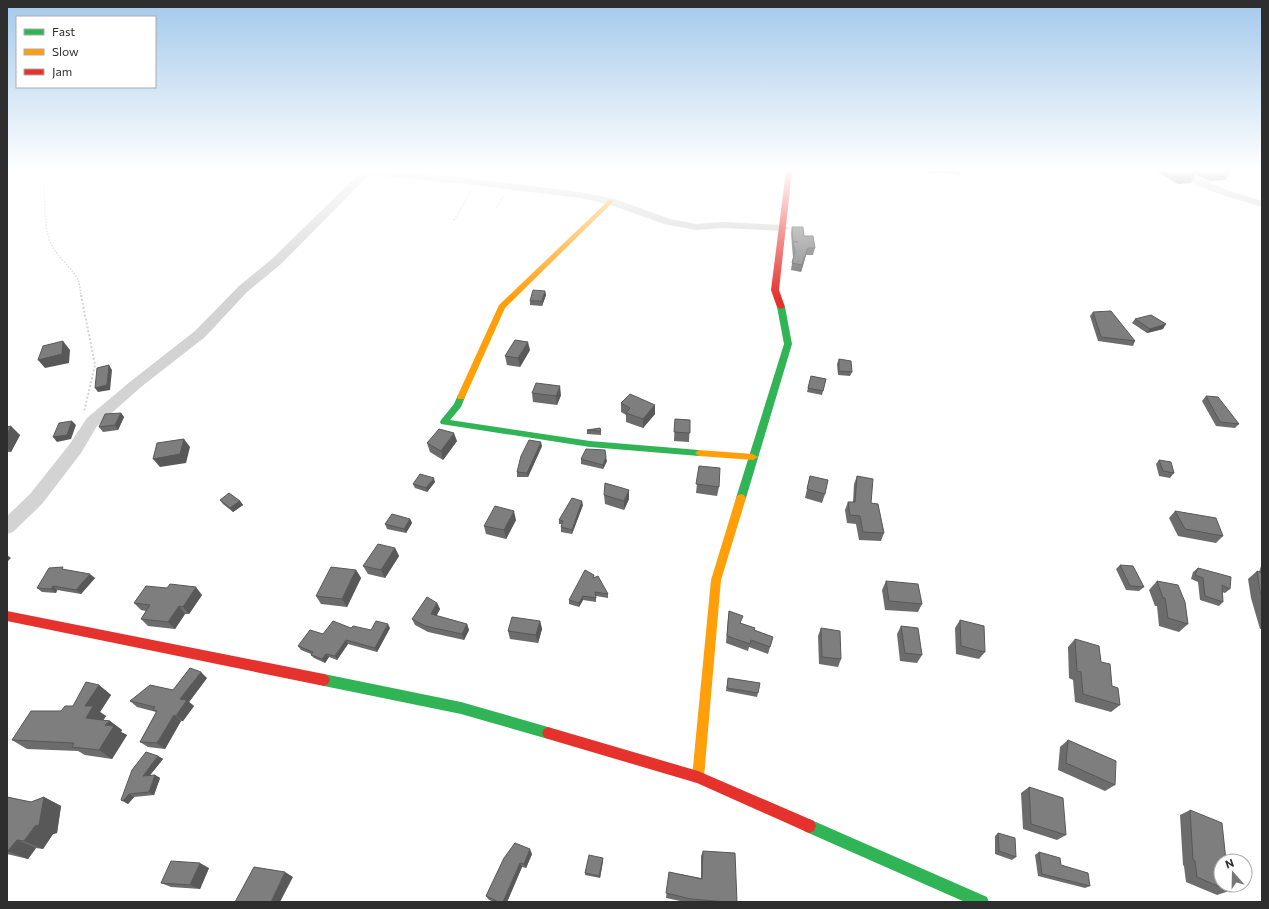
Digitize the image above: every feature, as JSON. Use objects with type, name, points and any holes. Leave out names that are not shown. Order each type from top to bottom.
[{"type":"street","points":[[7,527],[36,499],[75,449],[92,422],[136,384],[200,334],[243,289],[277,261],[324,213]]},
{"type":"street","points":[[597,213],[502,307],[458,405],[444,422],[590,444],[753,457]]},
{"type":"street","points":[[646,213],[668,222],[696,227],[724,225],[784,228]]},
{"type":"street","points":[[698,777],[716,580],[788,344],[782,311],[775,290],[785,213]]},
{"type":"street","points":[[7,616],[460,708],[698,777],[982,902]]},
{"type":"path","points":[[45,213],[48,237],[61,260],[73,271],[81,289],[95,365],[83,415],[92,422]]},
{"type":"path","points":[[454,220],[458,213]]},
{"type":"building","points":[[792,227],[803,227],[804,236],[813,236],[815,248],[808,248],[802,265],[792,263],[795,252],[793,242],[798,242],[793,241]]},
{"type":"building","points":[[533,290],[545,291],[542,301],[530,301]]},
{"type":"building","points":[[1111,311],[1135,341],[1101,337],[1093,312]]},
{"type":"building","points":[[1151,315],[1166,324],[1150,329],[1135,319]]},
{"type":"building","points":[[515,340],[528,342],[518,358],[505,356]]},
{"type":"building","points":[[63,341],[62,354],[38,360],[43,346]]},
{"type":"building","points":[[839,359],[851,361],[852,372],[839,371]]},
{"type":"building","points":[[109,365],[107,385],[95,388],[97,368]]},
{"type":"building","points":[[811,376],[826,379],[823,391],[808,388]]},
{"type":"building","points":[[536,383],[560,386],[556,396],[532,393]]},
{"type":"building","points":[[630,394],[655,405],[643,419],[626,413],[630,408],[621,403]]},
{"type":"building","points":[[1206,396],[1218,397],[1239,424],[1220,422]]},
{"type":"building","points":[[121,413],[115,425],[99,427],[105,414]]},
{"type":"building","points":[[675,419],[690,420],[690,433],[674,432]]},
{"type":"building","points":[[72,421],[67,435],[53,437],[59,423]]},
{"type":"building","points":[[11,426],[7,435],[7,427]]},
{"type":"building","points":[[600,428],[601,431],[587,430]]},
{"type":"building","points":[[439,429],[454,433],[441,451],[427,443]]},
{"type":"building","points":[[184,439],[180,454],[153,459],[157,443]]},
{"type":"building","points":[[529,440],[541,442],[527,473],[517,472],[521,456]]},
{"type":"building","points":[[586,449],[605,450],[606,457],[603,465],[581,459]]},
{"type":"building","points":[[1159,460],[1171,462],[1174,473],[1163,471]]},
{"type":"building","points":[[699,466],[720,468],[719,487],[696,484]]},
{"type":"building","points":[[420,474],[434,478],[426,488],[413,484]]},
{"type":"building","points":[[810,476],[828,480],[825,494],[807,489]]},
{"type":"building","points":[[857,476],[873,479],[871,503],[878,504],[884,533],[863,532],[860,516],[850,515],[848,502],[855,502]]},
{"type":"building","points":[[605,483],[629,490],[624,501],[604,495]]},
{"type":"building","points":[[229,493],[240,501],[230,508],[220,500]]},
{"type":"building","points":[[572,498],[582,501],[572,530],[561,527],[563,521],[559,520]]},
{"type":"building","points":[[495,506],[514,511],[504,530],[484,526]]},
{"type":"building","points":[[1175,511],[1216,518],[1223,536],[1185,529]]},
{"type":"building","points":[[392,514],[410,519],[404,529],[385,524]]},
{"type":"building","points":[[378,544],[395,548],[381,570],[363,566]]},
{"type":"building","points":[[1120,565],[1133,566],[1144,587],[1130,586]]},
{"type":"building","points":[[63,567],[62,569],[90,574],[76,590],[53,586],[51,589],[37,588],[49,568]]},
{"type":"building","points":[[331,567],[356,570],[342,599],[316,596]]},
{"type":"building","points":[[1198,568],[1231,577],[1230,589],[1222,585],[1223,602],[1205,596],[1203,578],[1195,575]]},
{"type":"building","points":[[585,570],[594,575],[593,578],[598,576],[608,594],[595,592],[596,598],[583,596],[579,603],[569,600]]},
{"type":"building","points":[[1257,571],[1262,573],[1262,597],[1260,591]]},
{"type":"building","points":[[886,581],[918,584],[922,604],[889,601]]},
{"type":"building","points":[[1157,581],[1178,585],[1185,602],[1188,624],[1168,618],[1165,598],[1163,598]]},
{"type":"building","points":[[170,584],[196,587],[183,607],[179,606],[168,622],[141,619],[150,605],[134,603],[146,586],[167,588]]},
{"type":"building","points":[[427,597],[437,603],[431,614],[467,624],[462,634],[425,626],[412,619]]},
{"type":"building","points":[[729,611],[743,616],[740,623],[755,628],[754,630],[773,637],[770,647],[751,640],[750,644],[727,636]]},
{"type":"building","points":[[512,617],[540,621],[536,635],[508,631]]},
{"type":"building","points":[[960,620],[984,626],[985,652],[961,646]]},
{"type":"building","points":[[333,621],[351,628],[353,626],[371,630],[376,621],[388,624],[375,648],[346,640],[335,656],[326,654],[322,659],[311,655],[313,652],[298,646],[310,630],[323,634]]},
{"type":"building","points":[[901,626],[918,628],[922,655],[905,653]]},
{"type":"building","points":[[821,628],[840,631],[841,659],[822,657]]},
{"type":"building","points":[[1075,639],[1099,646],[1101,662],[1110,664],[1112,686],[1118,688],[1120,705],[1083,694],[1081,672],[1077,671]]},
{"type":"building","points":[[190,668],[201,672],[180,699],[187,700],[176,716],[174,715],[157,743],[140,742],[157,711],[153,710],[155,707],[130,701],[150,685],[173,690]]},
{"type":"building","points":[[728,678],[760,683],[758,693],[727,688]]},
{"type":"building","points":[[86,682],[99,685],[85,706],[93,706],[86,718],[110,721],[105,725],[114,726],[99,750],[72,747],[74,743],[12,740],[31,711],[61,711],[65,706],[73,706]]},
{"type":"building","points":[[1068,740],[1116,761],[1115,785],[1066,763]]},
{"type":"building","points":[[146,752],[158,756],[143,776],[155,775],[149,792],[129,794],[123,801],[121,800],[132,770]]},
{"type":"building","points":[[1029,787],[1063,798],[1066,835],[1031,824]]},
{"type":"building","points":[[7,797],[31,802],[44,797],[39,825],[35,826],[24,841],[17,840],[8,851],[7,851]]},
{"type":"building","points":[[1190,810],[1222,823],[1225,853],[1213,853],[1213,884],[1197,877],[1195,861],[1193,860]]},
{"type":"building","points":[[998,833],[1015,838],[1016,857],[999,851]]},
{"type":"building","points":[[515,843],[530,849],[524,864],[520,863],[503,902],[499,902],[486,896],[504,858]]},
{"type":"building","points":[[703,851],[735,853],[737,902],[691,899],[666,893],[669,872],[702,879]]},
{"type":"building","points":[[1039,852],[1060,858],[1061,865],[1088,873],[1090,886],[1042,874]]},
{"type":"building","points":[[589,855],[603,858],[599,876],[585,873]]},
{"type":"building","points":[[171,861],[200,863],[190,885],[161,883]]},
{"type":"building","points":[[254,867],[285,872],[271,902],[235,902]]},
{"type":"traffic: fast","points":[[741,498],[788,344],[781,307]]},
{"type":"traffic: fast","points":[[461,397],[458,405],[444,422],[590,444],[699,453]]},
{"type":"traffic: fast","points":[[324,680],[461,708],[548,733]]},
{"type":"traffic: fast","points":[[809,826],[982,902]]},
{"type":"traffic: slow","points":[[461,397],[502,307],[598,213]]},
{"type":"traffic: slow","points":[[699,453],[753,457]]},
{"type":"traffic: slow","points":[[698,777],[716,580],[741,498]]},
{"type":"traffic: jam","points":[[781,307],[775,290],[784,213]]},
{"type":"traffic: jam","points":[[7,616],[324,680]]},
{"type":"traffic: jam","points":[[548,733],[698,777],[809,826]]}]
